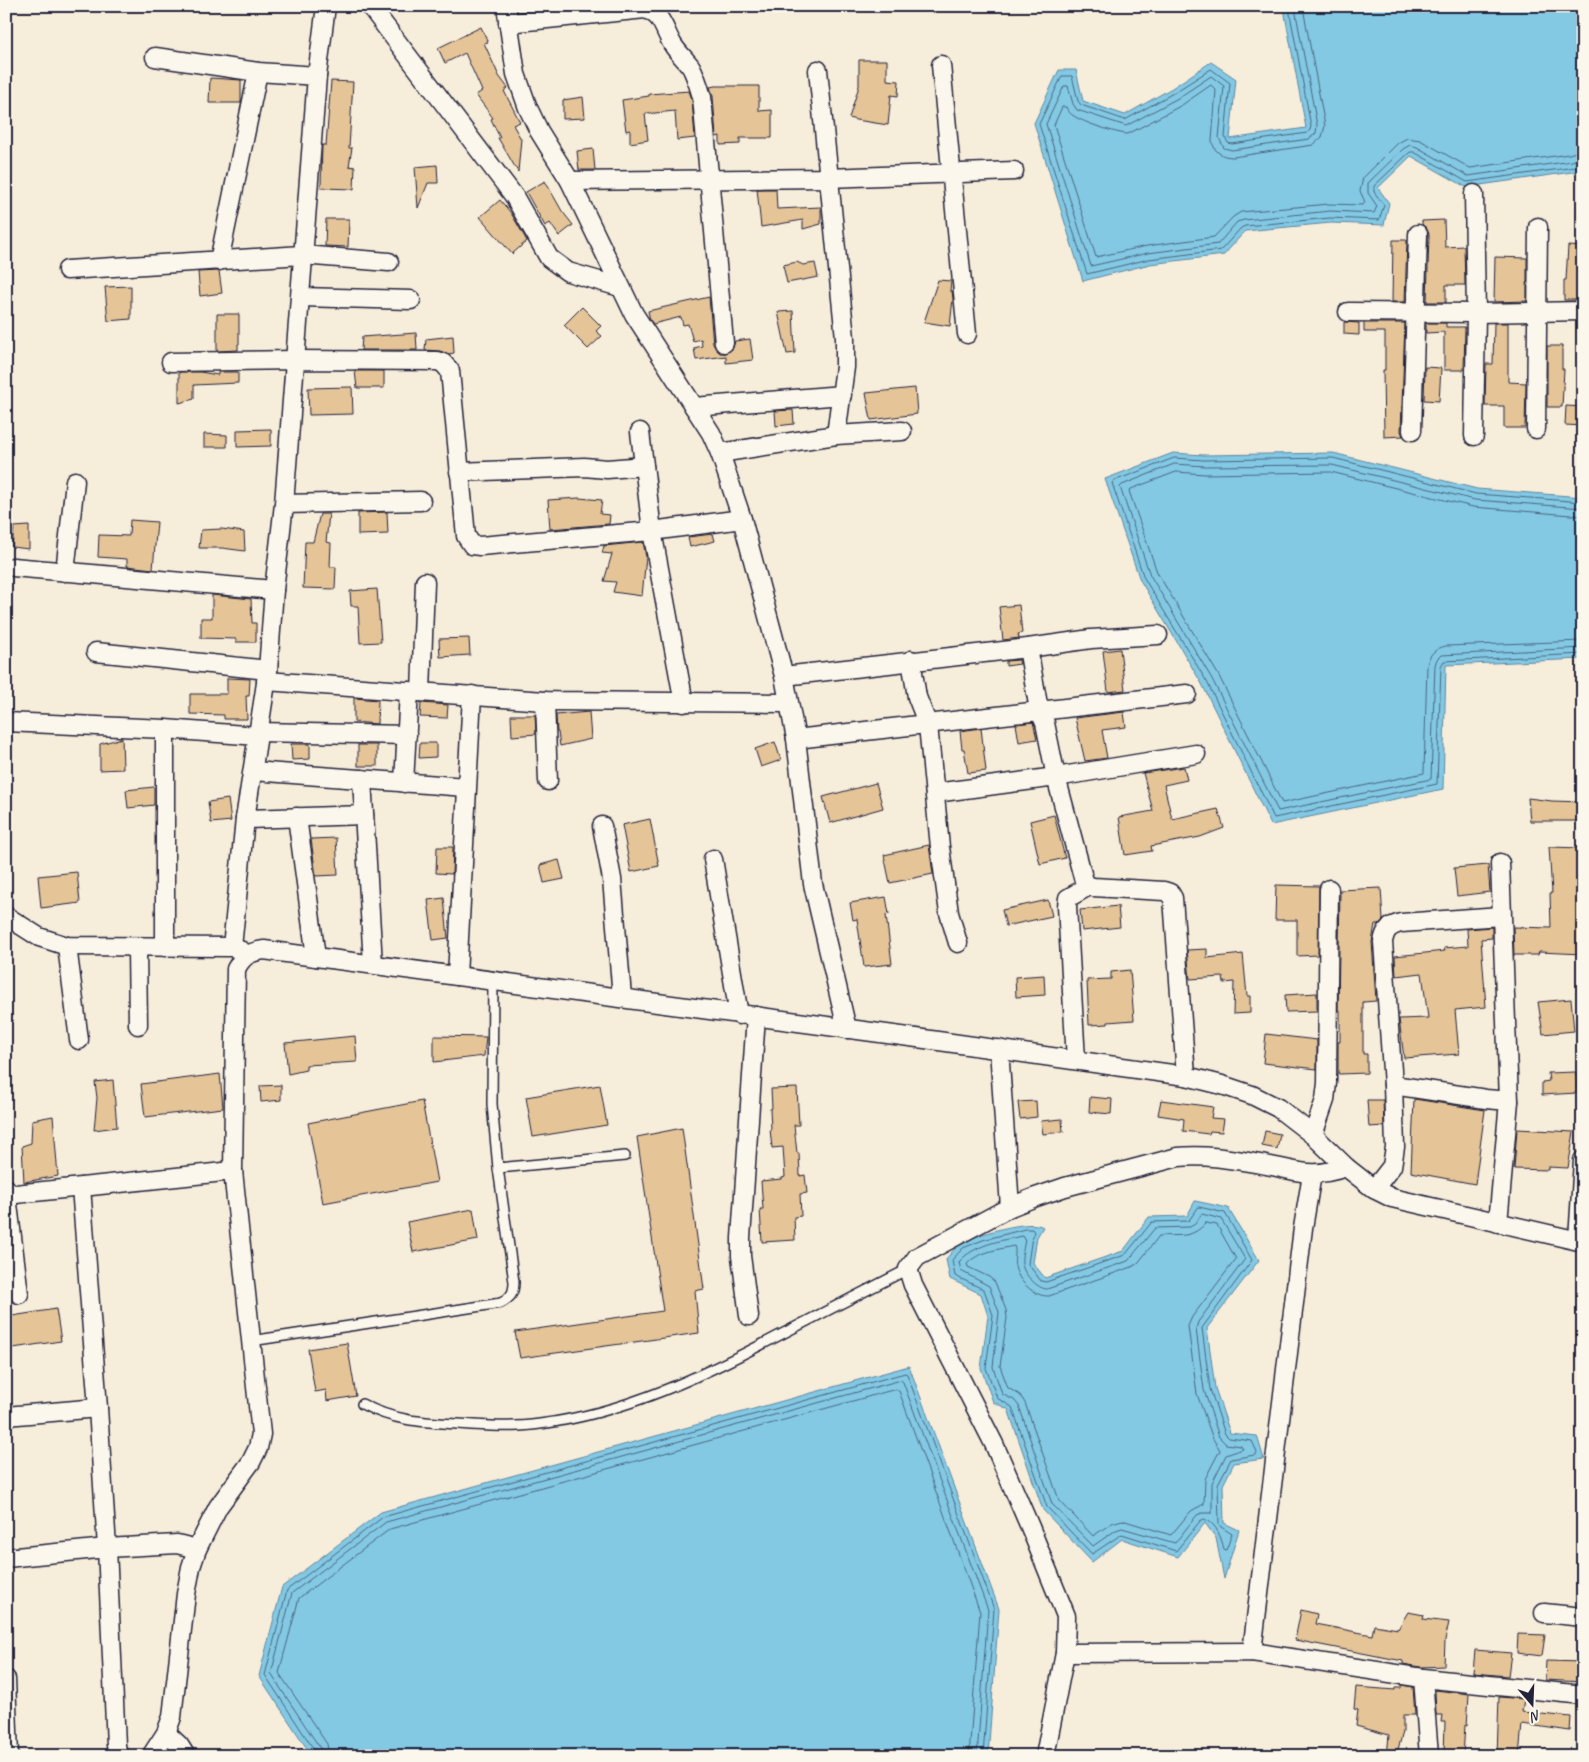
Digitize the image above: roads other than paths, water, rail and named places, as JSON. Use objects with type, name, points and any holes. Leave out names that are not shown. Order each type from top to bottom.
[{"type":"street","points":[[151,1756],[166,1733],[172,1718],[186,1594],[197,1549],[218,1507],[251,1462],[258,1448],[260,1434],[233,1171],[236,969],[239,951],[245,819],[267,675],[284,504],[317,76],[326,6]]},
{"type":"street","points":[[370,6],[514,196],[549,258],[568,272],[620,287]]},
{"type":"street","points":[[724,343],[702,97],[698,82],[691,68],[674,46],[662,23],[652,11],[645,9],[507,14],[520,89],[539,131],[570,181],[634,314],[711,433],[720,453],[742,519],[784,676],[796,739],[813,884],[847,1029]]},
{"type":"street","points":[[155,57],[258,72],[317,76]]},
{"type":"street","points":[[941,65],[966,334]]},
{"type":"street","points":[[818,70],[845,338],[845,367],[836,435]]},
{"type":"street","points":[[219,261],[258,72]]},
{"type":"street","points":[[570,181],[828,178],[1014,171]]},
{"type":"street","points":[[1474,194],[1476,313],[1474,436]]},
{"type":"street","points":[[1536,429],[1538,227]]},
{"type":"street","points":[[1412,431],[1418,234]]},
{"type":"street","points":[[66,270],[302,255],[389,262]]},
{"type":"street","points":[[301,297],[412,300]]},
{"type":"street","points":[[1348,312],[1476,313],[1583,311]]},
{"type":"street","points":[[171,362],[295,360],[438,361],[443,363],[450,371],[466,536],[472,545],[480,546],[652,531],[742,519]]},
{"type":"street","points":[[694,407],[842,395]]},
{"type":"street","points":[[720,453],[836,435],[902,431]]},
{"type":"street","points":[[640,432],[652,531],[684,703]]},
{"type":"street","points":[[459,472],[584,467],[607,469],[644,466]]},
{"type":"street","points":[[65,572],[75,481]]},
{"type":"street","points":[[284,504],[421,501]]},
{"type":"street","points":[[13,567],[274,590]]},
{"type":"street","points":[[404,783],[407,735],[415,691],[425,582]]},
{"type":"street","points":[[784,676],[1028,648],[1091,638],[1158,634]]},
{"type":"street","points":[[1028,648],[1039,710],[1045,723],[1056,777],[1081,872],[1084,881],[1090,886]]},
{"type":"street","points":[[96,652],[267,675],[472,696],[545,701],[788,703]]},
{"type":"street","points":[[911,660],[917,697],[928,725],[949,913],[958,943]]},
{"type":"street","points":[[796,739],[1187,694]]},
{"type":"street","points":[[457,976],[472,696]]},
{"type":"street","points":[[545,701],[548,781]]},
{"type":"street","points":[[6,722],[258,734],[407,735]]},
{"type":"street","points":[[165,947],[166,729]]},
{"type":"street","points":[[935,793],[1056,777],[1196,754]]},
{"type":"street","points":[[253,771],[466,787]]},
{"type":"street","points":[[362,779],[373,964]]},
{"type":"street","points":[[245,819],[364,815]]},
{"type":"street","points":[[297,817],[316,957]]},
{"type":"street","points":[[602,826],[612,879],[622,997]]},
{"type":"street","points":[[713,859],[748,1016],[741,1256],[749,1316]]},
{"type":"street","points":[[1498,1223],[1509,1101],[1500,863]]},
{"type":"street","points":[[1076,1060],[1068,898],[1090,886],[1164,891],[1170,893],[1173,898],[1186,1076]]},
{"type":"street","points":[[1313,1134],[1325,1100],[1327,1083],[1329,888]]},
{"type":"street","points":[[6,916],[40,937],[67,946],[165,947],[239,951],[264,950],[622,997],[1186,1076],[1252,1095],[1278,1108],[1313,1134],[1346,1167],[1374,1189],[1392,1198],[1580,1241],[1583,1160]]},
{"type":"street","points":[[1374,1189],[1392,1166],[1395,1147],[1384,934],[1388,928],[1401,923],[1501,916]]},
{"type":"street","points":[[67,946],[79,1040]]},
{"type":"street","points":[[136,947],[138,1025]]},
{"type":"street","points":[[999,1049],[1010,1207]]},
{"type":"street","points":[[1393,1085],[1486,1100],[1509,1101]]},
{"type":"street","points":[[1045,1756],[1065,1652],[1066,1616],[994,1444],[913,1285],[908,1268],[917,1257],[1010,1207],[1065,1187],[1178,1157],[1212,1156],[1312,1174],[1333,1172],[1346,1167]]},
{"type":"street","points":[[6,1195],[233,1171]]},
{"type":"street","points":[[1252,1652],[1303,1228],[1312,1174]]},
{"type":"street","points":[[81,1187],[98,1408],[118,1756]]},
{"type":"street","points":[[6,1188],[19,1294]]},
{"type":"street","points":[[6,1416],[98,1408]]},
{"type":"street","points":[[6,1558],[107,1548],[177,1544],[197,1549]]},
{"type":"street","points":[[1544,1613],[1583,1617]]},
{"type":"street","points":[[1065,1652],[1252,1652],[1423,1678],[1583,1695]]},
{"type":"street","points":[[1423,1678],[1429,1756]]},
{"type":"street","points":[[6,1680],[9,1756]]},
{"type":"street","points":[[166,1733],[179,1745],[186,1756]]},
{"type":"lane","points":[[250,1341],[501,1303],[509,1298],[514,1291],[498,1168],[492,1104],[493,980]]},
{"type":"lane","points":[[498,1168],[625,1156]]},
{"type":"lane","points":[[362,1404],[379,1413],[418,1422],[505,1427],[571,1419],[647,1398],[714,1370],[908,1268]]},
{"type":"water","points":[[1285,6],[1583,6],[1583,166],[1579,171],[1466,187],[1411,156],[1378,188],[1389,203],[1384,225],[1331,223],[1245,231],[1224,255],[1150,264],[1083,281],[1034,123],[1059,70],[1076,70],[1083,101],[1125,115],[1172,88],[1211,62],[1236,79],[1230,139],[1306,128],[1285,15]]},
{"type":"water","points":[[1173,453],[1204,455],[1333,453],[1477,489],[1583,497],[1583,659],[1446,665],[1443,789],[1271,825],[1202,684],[1140,580],[1105,479]]},
{"type":"water","points":[[1195,1201],[1228,1208],[1259,1260],[1207,1328],[1215,1388],[1230,1433],[1257,1436],[1264,1459],[1234,1463],[1223,1485],[1224,1523],[1239,1530],[1224,1579],[1216,1538],[1205,1523],[1178,1557],[1122,1539],[1092,1562],[1043,1510],[1008,1409],[993,1402],[981,1368],[988,1316],[981,1294],[950,1279],[946,1259],[960,1244],[977,1236],[1015,1226],[1037,1225],[1043,1227],[1037,1237],[1033,1263],[1045,1278],[1123,1251],[1149,1217],[1187,1216]]},
{"type":"water","points":[[909,1366],[999,1609],[988,1756],[312,1756],[259,1676],[282,1587],[381,1512]]}]
